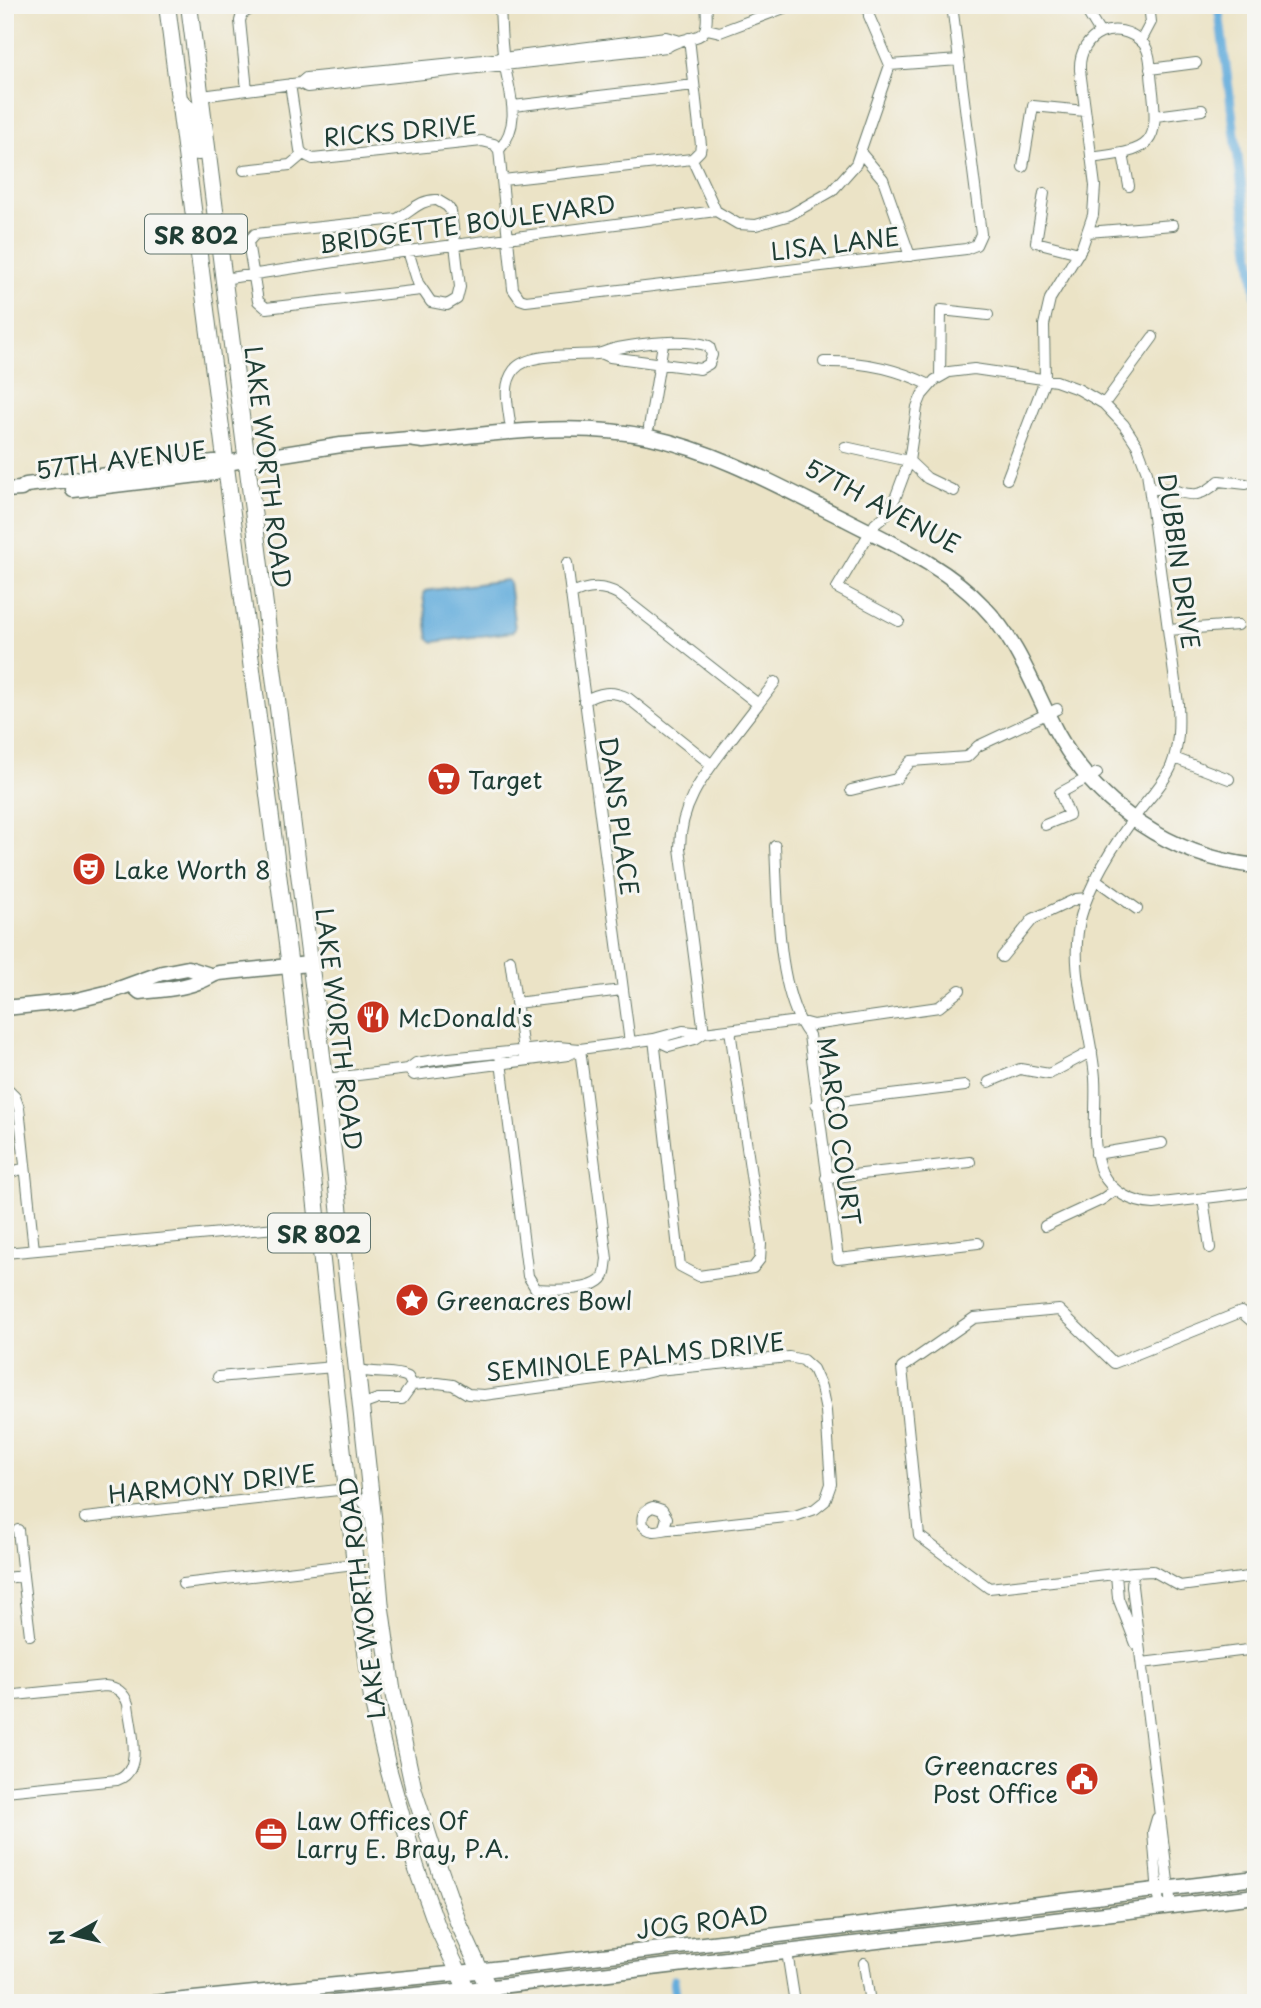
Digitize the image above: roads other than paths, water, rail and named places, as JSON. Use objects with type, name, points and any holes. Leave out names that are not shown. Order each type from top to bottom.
[{"type":"main road","name":"LAKE WORTH ROAD","points":[[167,5],[290,967],[372,1699],[416,1867],[438,1926],[470,1996]]},
{"type":"main road","points":[[167,5],[177,27],[184,82],[202,96]]},
{"type":"main road","name":"LAKE WORTH ROAD","points":[[189,5],[325,1079],[385,1641],[397,1715],[414,1791],[458,1922],[495,2003]]},
{"type":"main road","points":[[178,98],[192,113],[203,195],[216,221]]},
{"type":"main road","points":[[246,620],[255,636],[262,696],[266,706],[277,714]]},
{"type":"main road","points":[[258,715],[267,722],[270,731],[282,804],[291,826]]},
{"type":"main road","points":[[334,1367],[346,1388],[355,1472],[369,1480]]},
{"type":"main road","points":[[355,1564],[369,1604],[381,1697],[397,1715]]},
{"type":"street","points":[[247,90],[240,20],[242,15],[252,8],[274,5]]},
{"type":"street","points":[[499,150],[512,127],[513,106],[504,62],[500,5]]},
{"type":"street","points":[[706,5],[707,29]]},
{"type":"street","points":[[707,29],[720,32],[792,5]]},
{"type":"street","points":[[692,159],[716,211],[727,220],[750,226],[790,215],[832,191],[856,164],[890,65],[869,16],[868,5]]},
{"type":"street","name":"LISA LANE","points":[[499,150],[513,289],[520,299],[526,301],[966,249],[976,245],[981,234],[952,5]]},
{"type":"street","points":[[1083,5],[1100,33]]},
{"type":"street","points":[[1141,41],[1151,22],[1149,5]]},
{"type":"street","points":[[202,96],[295,84],[307,87],[504,62],[667,47],[677,40],[697,37],[707,29]]},
{"type":"street","points":[[1007,479],[1045,380],[1046,312],[1056,287],[1079,253],[1088,232],[1095,201],[1080,70],[1081,55],[1086,44],[1100,33],[1118,31],[1141,41],[1148,49],[1156,116],[1152,134],[1145,144],[1135,151],[1091,158]]},
{"type":"street","points":[[503,180],[692,159],[700,151],[701,145],[689,38]]},
{"type":"street","points":[[890,65],[959,60]]},
{"type":"street","points":[[1150,69],[1196,63]]},
{"type":"street","name":"RICKS DRIVE","points":[[295,84],[298,144],[303,154],[313,159],[482,141],[494,144],[499,150]]},
{"type":"street","points":[[513,106],[694,85]]},
{"type":"street","points":[[1023,167],[1033,106],[1086,111]]},
{"type":"street","points":[[1156,116],[1202,110]]},
{"type":"street","points":[[860,152],[883,179],[910,256]]},
{"type":"street","name":"RICKS DRIVE","points":[[244,170],[290,165],[303,154]]},
{"type":"street","points":[[1123,154],[1129,186]]},
{"type":"street","points":[[1044,192],[1036,242],[1079,253]]},
{"type":"street","points":[[408,251],[421,290],[430,302],[447,305],[457,299],[460,287],[451,211],[443,202],[437,200],[425,200],[397,219],[256,234],[248,242],[258,301],[266,308],[421,290]]},
{"type":"street","name":"BRIDGETTE BOULEVARD","points":[[223,279],[408,251],[716,211]]},
{"type":"street","points":[[1088,232],[1173,225]]},
{"type":"street","points":[[898,621],[837,588],[872,528],[885,516],[904,479],[918,407],[930,385],[940,376],[941,310],[988,315]]},
{"type":"street","points":[[1104,404],[1153,337]]},
{"type":"street","points":[[510,422],[506,386],[514,369],[523,363],[541,358],[601,353],[629,346],[697,342],[709,345],[712,355],[709,364],[700,369],[610,357],[601,353]]},
{"type":"street","points":[[649,427],[663,344]]},
{"type":"street","points":[[824,362],[851,361],[902,372],[930,385]]},
{"type":"street","name":"DUBBIN DRIVE","points":[[940,376],[968,369],[1045,380],[1078,389],[1104,404],[1124,425],[1144,461],[1150,490],[1179,724],[1174,758],[1164,780],[1135,816],[1095,879],[1081,917],[1076,957],[1092,1051],[1097,1106],[1096,1154]]},
{"type":"street","name":"57TH AVENUE","points":[[409,439],[421,432],[510,422],[595,421],[649,427],[702,442],[748,460],[872,528]]},
{"type":"street","name":"57TH AVENUE","points":[[5,491],[21,489],[26,494],[214,473],[226,463],[341,445],[559,429],[595,430],[649,437],[699,451],[744,469],[951,566],[990,599],[1027,648],[1052,711],[1093,775],[1114,792],[1135,816],[1165,839],[1200,855],[1224,862],[1256,866]]},
{"type":"street","points":[[845,447],[909,461],[928,478],[954,491]]},
{"type":"street","points":[[1150,490],[1159,488],[1193,495],[1208,492],[1219,481],[1246,484]]},
{"type":"street","name":"DANS PLACE","points":[[566,563],[630,1043]]},
{"type":"street","points":[[570,595],[596,587],[618,594],[758,704]]},
{"type":"street","points":[[1168,630],[1238,625]]},
{"type":"street","points":[[704,1033],[680,842],[682,825],[692,793],[775,682]]},
{"type":"street","points":[[584,701],[603,693],[616,693],[628,698],[712,765]]},
{"type":"street","points":[[851,790],[896,779],[911,761],[967,757],[978,746],[1052,711]]},
{"type":"street","points":[[1174,758],[1229,779]]},
{"type":"street","points":[[1045,825],[1069,815],[1060,793],[1093,775]]},
{"type":"street","name":"57TH AVENUE","points":[[1135,816],[1203,846],[1256,857]]},
{"type":"street","name":"MARCO COURT","points":[[775,846],[782,956],[798,1021],[809,1035],[838,1259],[978,1243]]},
{"type":"street","points":[[1095,879],[1137,909]]},
{"type":"street","points":[[1002,957],[1033,919],[1076,899],[1087,898]]},
{"type":"street","points":[[510,960],[524,1056]]},
{"type":"street","points":[[5,1008],[73,1001],[132,985],[162,973],[188,968],[210,975],[309,964]]},
{"type":"street","points":[[516,1003],[622,990]]},
{"type":"street","points":[[325,1079],[408,1069],[416,1063],[524,1056],[558,1047],[580,1049],[654,1040],[669,1046],[695,1040],[704,1033],[798,1021],[813,1025],[939,1007],[960,990]]},
{"type":"street","points":[[654,1040],[680,1266],[699,1276],[753,1268],[760,1259],[761,1244],[730,1030]]},
{"type":"street","points":[[501,1059],[528,1276],[536,1289],[593,1286],[603,1277],[607,1259],[580,1049]]},
{"type":"street","points":[[989,1082],[1020,1069],[1049,1074],[1092,1051]]},
{"type":"street","points":[[816,1104],[965,1086]]},
{"type":"street","points":[[5,1087],[15,1097],[19,1108],[34,1250]]},
{"type":"street","points":[[1163,1143],[1096,1154],[1101,1172],[1115,1190],[1134,1201],[1147,1204],[1256,1192]]},
{"type":"street","points":[[826,1178],[970,1162]]},
{"type":"street","points":[[5,1174],[25,1168]]},
{"type":"street","points":[[1045,1226],[1101,1200],[1115,1190]]},
{"type":"street","points":[[1203,1198],[1209,1248]]},
{"type":"street","points":[[5,1253],[318,1224],[335,1241],[346,1264]]},
{"type":"street","points":[[1256,1325],[1241,1312],[1114,1363],[1059,1310],[974,1318],[902,1368],[919,1536],[989,1588],[1153,1571],[1180,1586],[1256,1576]]},
{"type":"street","name":"SEMINOLE PALMS DRIVE","points":[[412,1385],[453,1385],[468,1394],[484,1395],[657,1370],[789,1357],[803,1360],[813,1368],[821,1387],[825,1411],[831,1484],[825,1501],[816,1509],[795,1516],[677,1529],[664,1527]]},
{"type":"street","points":[[218,1377],[334,1367]]},
{"type":"street","name":"SEMINOLE PALMS DRIVE","points":[[358,1369],[372,1374],[399,1373],[408,1377],[412,1385]]},
{"type":"street","name":"SEMINOLE PALMS DRIVE","points":[[361,1405],[378,1399],[402,1399],[412,1385]]},
{"type":"street","name":"HARMONY DRIVE","points":[[85,1518],[347,1489],[364,1503],[373,1516]]},
{"type":"street","points":[[18,1530],[30,1635]]},
{"type":"street","points":[[183,1584],[355,1564]]},
{"type":"street","points":[[1133,1572],[1132,1586],[1159,1810],[1165,1907]]},
{"type":"street","points":[[1116,1574],[1118,1598],[1142,1658]]},
{"type":"street","points":[[5,1578],[23,1576]]},
{"type":"street","points":[[1142,1658],[1256,1649]]},
{"type":"street","points":[[5,1696],[112,1686],[122,1692],[128,1704],[134,1758],[128,1775],[117,1780],[5,1791]]},
{"type":"street","name":"JOG ROAD","points":[[153,2003],[480,1971],[1256,1878]]},
{"type":"street","name":"JOG ROAD","points":[[333,2003],[470,1996],[488,1987],[1256,1896]]},
{"type":"street","points":[[921,1918],[924,1936]]},
{"type":"street","points":[[787,1952],[795,2003]]},
{"type":"street","points":[[864,1963],[870,2003]]},
{"type":"water","points":[[506,580],[509,582],[515,629],[512,632],[433,642],[429,639],[423,594],[425,591]]},
{"type":"waterway","points":[[1218,5],[1256,296]]},
{"type":"waterway","points":[[674,1980],[677,2003]]},
{"type":"place","name":"Target","points":[[444,779]]},
{"type":"place","name":"Lake Worth 8","points":[[89,869]]},
{"type":"place","name":"McDonald's","points":[[373,1017]]},
{"type":"place","name":"Greenacres Bowl","points":[[412,1300]]},
{"type":"place","name":"Greenacres Post Office","points":[[1082,1779]]},
{"type":"place","name":"Law Offices Of Larry E. Bray, P.A.","points":[[271,1834]]}]
